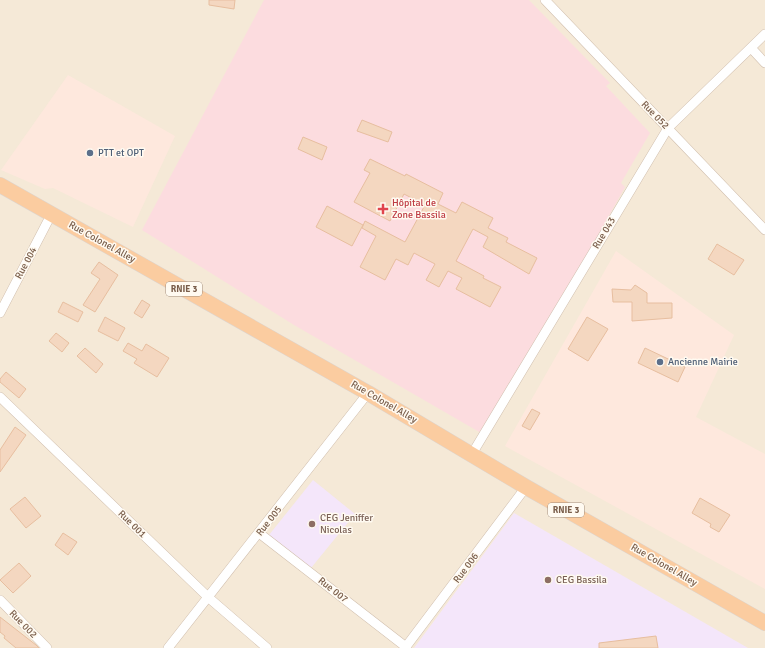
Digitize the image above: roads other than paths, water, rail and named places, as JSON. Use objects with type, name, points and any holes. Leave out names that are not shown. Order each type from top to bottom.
[{"type":"highway","name":"Rue Colonel Alley","points":[[0,185],[368,392],[526,487],[764,621]]},
{"type":"street","name":"Rue 052","points":[[545,0],[765,230]]},
{"type":"street","name":"Rue 043","points":[[472,454],[668,128],[765,34]]},
{"type":"street","points":[[751,48],[765,63]]},
{"type":"street","name":"Rue 004","points":[[0,313],[52,214]]},
{"type":"street","name":"Rue 005","points":[[168,648],[209,598],[368,392]]},
{"type":"street","name":"Rue 001","points":[[0,397],[209,598],[267,648]]},
{"type":"street","name":"Rue 006","points":[[406,648],[526,487]]},
{"type":"street","name":"Rue 007","points":[[259,533],[406,648]]},
{"type":"street","name":"Rue 002","points":[[0,600],[47,648]]},
{"type":"place","name":"PTT et OPT","points":[[90,153]]},
{"type":"place","name":"Hôpital de Zone Bassila","points":[[383,209]]},
{"type":"place","name":"Ancienne Mairie","points":[[660,362]]},
{"type":"place","name":"CEG Jeniffer Nicolas","points":[[312,524]]},
{"type":"place","name":"CEG Bassila","points":[[548,580]]}]
